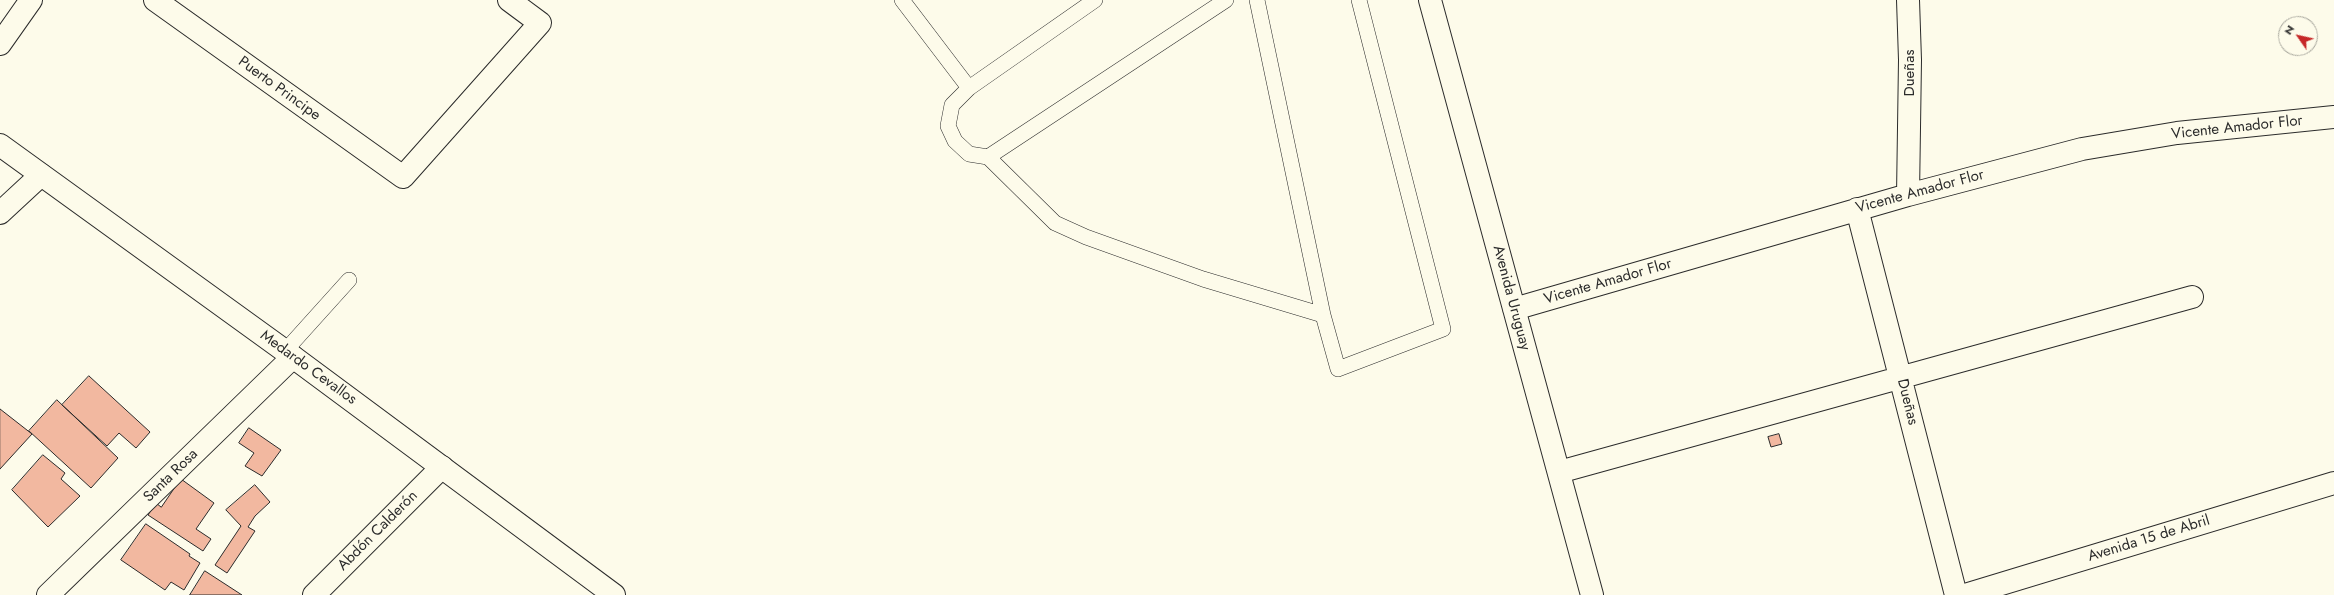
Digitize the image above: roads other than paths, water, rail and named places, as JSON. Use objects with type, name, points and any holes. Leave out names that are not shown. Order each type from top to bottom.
[{"type":"street","points":[[0,44],[31,0]]},
{"type":"street","name":"Puerto Principe","points":[[155,0],[403,177],[540,23],[508,0]]},
{"type":"street","name":"Avenida Uruguay","points":[[1430,0],[1592,595]]},
{"type":"street","name":"Dueñas","points":[[1908,0],[1910,60],[1908,195]]},
{"type":"street","name":"Vicente Amador Flor","points":[[1514,309],[1858,209],[2082,149],[2177,133],[2334,117]]},
{"type":"street","name":"Medardo Cevallos","points":[[0,145],[289,354],[614,595]]},
{"type":"street","points":[[0,213],[41,175]]},
{"type":"street","name":"Dueñas","points":[[1858,209],[1956,595]]},
{"type":"street","points":[[1559,472],[2192,297]]},
{"type":"street","name":"Santa Rosa","points":[[48,595],[289,354]]},
{"type":"street","name":"Abdón Calderón","points":[[314,595],[442,467]]},
{"type":"street","name":"Avenida 15 de Abril","points":[[1965,595],[2334,483]]},
{"type":"lane","points":[[902,0],[969,88]]},
{"type":"lane","points":[[1095,0],[969,88],[952,106],[948,126],[955,141],[969,154],[988,157],[1055,223],[1086,237],[1203,279],[1323,315]]},
{"type":"lane","points":[[988,157],[1226,0]]},
{"type":"lane","points":[[1257,0],[1323,315],[1338,369],[1443,329],[1359,0]]},
{"type":"lane","points":[[289,354],[349,280]]}]
